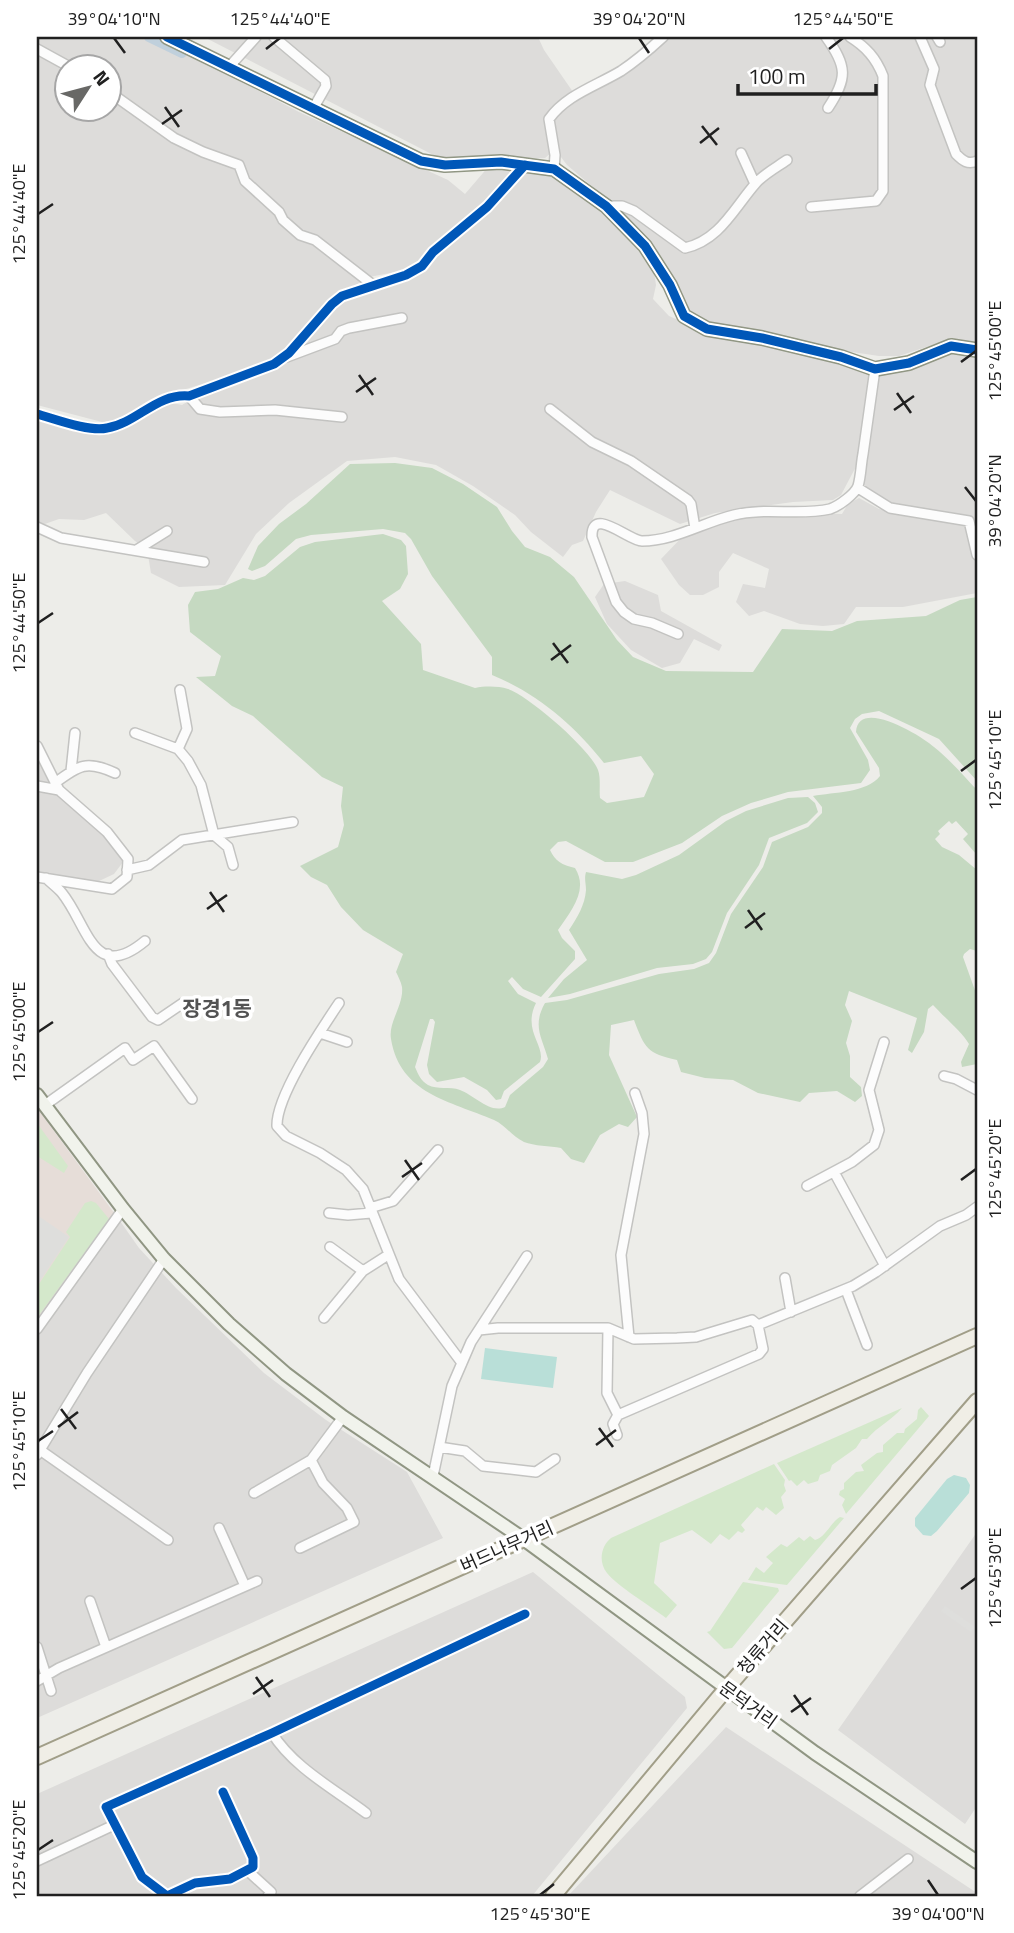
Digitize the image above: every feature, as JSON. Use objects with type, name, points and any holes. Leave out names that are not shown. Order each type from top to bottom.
[{"type":"main road","points":[[167,37],[421,161],[445,165],[501,162],[554,169],[606,206],[651,253],[684,316],[707,329],[762,338],[841,357],[875,369],[909,363],[951,346],[977,350]]},
{"type":"main road","name":"문덕거리","points":[[41,1100],[164,1259],[229,1324],[286,1374],[343,1417],[525,1540],[726,1689],[977,1862]]},
{"type":"main road","name":"버드나무거리","points":[[37,1757],[977,1336]]},
{"type":"main road","name":"청류거리","points":[[553,1896],[726,1689],[977,1403]]},
{"type":"street","points":[[229,68],[256,37]]},
{"type":"street","points":[[274,37],[325,80],[326,86],[313,109]]},
{"type":"street","points":[[554,169],[555,155],[549,120],[553,114],[588,88],[628,66],[663,37]]},
{"type":"street","points":[[826,37],[835,49],[842,67],[842,86],[828,108]]},
{"type":"street","points":[[811,207],[866,204],[876,201],[883,191],[883,76],[878,63],[864,46],[850,37]]},
{"type":"street","points":[[920,37],[934,69],[930,85],[956,154],[971,164],[977,161]]},
{"type":"street","points":[[122,101],[174,138],[239,165],[245,181],[279,212],[283,220],[300,235],[315,240],[373,285]]},
{"type":"street","points":[[741,153],[755,184]]},
{"type":"street","points":[[606,206],[622,206],[634,211],[685,248],[700,244],[717,233],[755,184],[787,160]]},
{"type":"street","points":[[37,414],[104,429],[121,425],[179,395],[189,396],[274,364],[332,304],[349,292],[406,275],[422,266],[433,253],[487,207],[526,165]]},
{"type":"street","points":[[282,358],[335,339],[341,331],[349,328],[402,318]]},
{"type":"street","points":[[678,634],[634,619],[624,612],[616,602],[592,531],[600,523],[606,523],[629,538],[647,541],[746,513],[832,509],[858,488],[875,369]]},
{"type":"street","points":[[189,396],[200,409],[220,412],[275,410],[342,417]]},
{"type":"street","points":[[550,409],[592,442],[631,461],[688,500],[695,528]]},
{"type":"street","points":[[858,488],[890,508],[969,521],[977,555]]},
{"type":"street","points":[[37,527],[61,538],[204,562]]},
{"type":"street","points":[[138,549],[167,531]]},
{"type":"street","points":[[178,749],[187,729],[180,691]]},
{"type":"street","points":[[71,771],[75,733]]},
{"type":"street","points":[[135,733],[178,749],[188,761],[201,785],[214,835],[228,847],[233,865]]},
{"type":"street","points":[[37,746],[57,787],[119,845],[128,859],[127,877],[112,889],[41,877]]},
{"type":"street","points":[[57,787],[71,771],[84,765],[92,764],[114,773]]},
{"type":"street","points":[[37,786],[57,787]]},
{"type":"street","points":[[127,870],[149,865],[182,840],[293,822]]},
{"type":"street","points":[[41,877],[63,894],[92,943],[108,954],[116,957],[130,954],[145,941]]},
{"type":"street","points":[[108,954],[112,964],[152,1017],[158,1020],[183,1003]]},
{"type":"street","points":[[339,1003],[276,1114],[277,1126],[286,1136],[346,1170],[363,1189],[399,1279],[462,1363]]},
{"type":"street","points":[[320,1033],[347,1042]]},
{"type":"street","points":[[807,1186],[868,1150],[877,1138],[879,1130],[869,1090],[884,1042]]},
{"type":"street","points":[[41,1100],[125,1048],[133,1060],[154,1046],[192,1099]]},
{"type":"street","points":[[944,1076],[977,1090]]},
{"type":"street","points":[[629,1337],[621,1255],[644,1134],[642,1113],[635,1093]]},
{"type":"street","points":[[329,1213],[348,1215],[393,1201],[438,1150]]},
{"type":"street","points":[[834,1172],[885,1266]]},
{"type":"street","points":[[758,1325],[846,1290],[885,1266],[940,1226],[977,1207]]},
{"type":"street","points":[[37,1329],[123,1209]]},
{"type":"street","points":[[330,1247],[363,1271]]},
{"type":"street","points":[[324,1318],[363,1271],[388,1255]]},
{"type":"street","points":[[433,1476],[452,1386],[479,1330],[527,1256]]},
{"type":"street","points":[[164,1259],[87,1373],[39,1452],[169,1540]]},
{"type":"street","points":[[785,1278],[791,1312]]},
{"type":"street","points":[[846,1290],[867,1345]]},
{"type":"street","points":[[479,1330],[608,1328],[629,1337],[696,1337],[738,1322],[752,1320],[758,1325],[763,1349],[759,1354],[618,1415],[613,1424],[617,1435]]},
{"type":"street","points":[[608,1328],[607,1392],[618,1415]]},
{"type":"street","points":[[254,1493],[311,1460],[343,1417]]},
{"type":"street","points":[[439,1447],[466,1451],[483,1466],[536,1472],[555,1459]]},
{"type":"street","points":[[300,1548],[354,1522],[347,1507],[323,1483],[311,1460]]},
{"type":"street","points":[[219,1528],[245,1586]]},
{"type":"street","points":[[41,1679],[59,1668],[257,1581]]},
{"type":"street","points":[[90,1601],[106,1647]]},
{"type":"street","points":[[223,1792],[253,1858],[253,1867],[230,1879],[195,1883],[167,1896],[142,1877],[106,1807],[272,1733],[525,1614]]},
{"type":"street","points":[[37,1647],[41,1679],[51,1691]]},
{"type":"street","points":[[272,1733],[280,1747],[366,1813]]},
{"type":"street","points":[[37,1861],[114,1825]]},
{"type":"street","points":[[860,1896],[908,1859]]},
{"type":"street","points":[[248,1871],[271,1892],[268,1896]]},
{"type":"shaded area","points":[[37,37],[146,37],[183,55],[185,52],[299,112],[448,180],[465,194],[489,166],[508,165],[516,170],[471,217],[421,262],[401,271],[369,277],[332,299],[274,362],[173,393],[122,419],[102,422],[37,405]]},
{"type":"shaded area","points":[[204,37],[538,37],[573,92],[549,112],[545,123],[551,153],[545,158],[447,162]]},
{"type":"shaded area","points":[[667,37],[977,37],[977,344],[938,343],[899,356],[879,356],[738,330],[699,320],[688,310],[606,198],[567,165],[558,153],[553,118],[559,110],[640,61]]},
{"type":"shaded area","points":[[530,169],[554,174],[608,215],[635,245],[654,272],[656,285],[653,299],[669,316],[710,334],[828,358],[871,373],[860,459],[841,495],[833,500],[793,502],[715,513],[680,524],[610,490],[583,541],[572,545],[563,557],[531,532],[515,515],[436,465],[395,457],[347,461],[289,503],[256,534],[225,585],[179,587],[151,573],[147,549],[106,513],[84,520],[59,519],[42,525],[37,522],[37,418],[91,432],[110,434],[155,409],[172,403],[182,405],[203,392],[274,368],[291,358],[342,299],[397,280],[437,254]]},
{"type":"shaded area","points":[[953,352],[977,354],[977,538],[971,518],[895,508],[867,491],[862,480],[876,384],[880,375],[913,367]]},
{"type":"shaded area","points":[[859,498],[879,509],[965,522],[977,560],[977,593],[903,607],[856,607],[844,624],[800,624],[764,611],[749,616],[736,602],[743,584],[765,588],[769,569],[733,553],[719,572],[719,587],[703,595],[690,595],[679,585],[661,559],[684,535],[738,516],[770,512],[842,514],[848,504]]},
{"type":"shaded area","points":[[625,581],[658,595],[661,611],[722,645],[719,651],[694,639],[680,663],[662,668],[631,650],[607,624],[595,597],[604,584]]},
{"type":"shaded area","points":[[37,754],[59,794],[123,853],[123,862],[114,874],[97,882],[37,875]]},
{"type":"shaded area","points":[[37,1108],[120,1221],[37,1335]]},
{"type":"shaded area","points":[[37,1215],[69,1237],[37,1285]]},
{"type":"shaded area","points":[[120,1221],[139,1248],[176,1288],[264,1373],[326,1420],[407,1472],[443,1538],[37,1718],[37,1335]]},
{"type":"shaded area","points":[[485,1348],[557,1357],[553,1388],[481,1379]]},
{"type":"shaded area","points":[[954,1475],[966,1478],[970,1485],[969,1493],[937,1531],[931,1536],[923,1535],[915,1526],[915,1518],[947,1479]]},
{"type":"shaded area","points":[[977,1532],[977,1806],[965,1824],[838,1730]]},
{"type":"shaded area","points":[[533,1572],[685,1697],[687,1708],[532,1896],[37,1896],[37,1794]]},
{"type":"shaded area","points":[[945,1606],[975,1627],[971,1632],[941,1611]]},
{"type":"shaded area","points":[[726,1727],[977,1893],[977,1896],[568,1896]]},
{"type":"green space","points":[[395,463],[432,468],[463,484],[497,507],[525,547],[550,557],[574,577],[617,640],[633,657],[666,671],[753,672],[782,629],[832,631],[857,621],[926,616],[960,600],[977,597],[977,781],[939,739],[879,711],[862,714],[850,728],[868,760],[870,770],[861,783],[788,792],[751,803],[722,816],[682,843],[633,862],[605,862],[566,841],[558,842],[550,850],[552,854],[560,862],[575,868],[579,876],[577,900],[558,930],[575,951],[575,959],[541,997],[523,989],[512,977],[508,981],[518,994],[536,1003],[532,1022],[540,1050],[540,1062],[504,1091],[501,1099],[496,1100],[487,1090],[464,1077],[437,1082],[429,1074],[427,1065],[435,1022],[430,1019],[415,1067],[423,1081],[439,1088],[460,1090],[494,1108],[505,1107],[510,1095],[543,1067],[548,1059],[539,1025],[545,1003],[567,1000],[709,963],[716,953],[731,914],[763,867],[772,842],[808,827],[822,813],[822,807],[813,796],[859,789],[880,776],[879,768],[856,732],[859,722],[867,718],[891,722],[927,742],[951,762],[977,790],[977,855],[963,839],[968,834],[956,821],[952,824],[949,821],[938,831],[940,834],[935,839],[942,847],[959,855],[977,870],[977,951],[970,949],[963,957],[977,996],[977,1064],[962,1067],[961,1062],[969,1044],[933,1005],[928,1009],[924,1032],[912,1053],[908,1050],[917,1018],[849,991],[845,1005],[852,1021],[846,1043],[850,1056],[850,1077],[861,1087],[862,1096],[855,1102],[837,1091],[809,1093],[800,1102],[758,1093],[733,1080],[705,1078],[681,1072],[677,1060],[659,1055],[648,1048],[634,1020],[611,1025],[609,1055],[637,1117],[628,1127],[619,1124],[600,1135],[584,1163],[571,1159],[561,1148],[524,1142],[494,1120],[444,1101],[416,1084],[396,1057],[391,1039],[392,1026],[402,994],[402,985],[396,972],[403,954],[363,930],[341,907],[327,885],[311,877],[300,866],[338,847],[344,825],[341,806],[343,787],[322,777],[253,716],[232,706],[196,677],[215,676],[221,656],[190,632],[188,605],[195,592],[218,589],[243,578],[254,580],[265,576],[300,547],[315,542],[383,534],[401,540],[406,546],[408,574],[400,589],[382,601],[421,644],[423,670],[475,688],[508,689],[530,702],[572,737],[593,761],[599,773],[600,798],[607,803],[644,797],[654,774],[641,756],[604,763],[568,723],[540,701],[492,675],[492,657],[432,576],[405,533],[383,529],[311,535],[296,539],[265,566],[252,571],[248,569],[258,546],[279,524],[306,504],[350,464]]},
{"type":"green space","points":[[808,797],[815,803],[818,812],[807,823],[769,838],[759,865],[727,913],[712,952],[706,959],[693,964],[657,968],[548,998],[564,979],[587,960],[569,930],[584,901],[586,872],[622,879],[636,875],[679,855],[726,821],[746,811],[788,798]]},
{"type":"green space","points":[[37,1123],[68,1166],[64,1173],[37,1156]]},
{"type":"green space","points":[[85,1203],[96,1203],[109,1219],[37,1318],[37,1287],[70,1237],[66,1232]]},
{"type":"green space","points":[[921,1407],[929,1416],[846,1514],[842,1505],[845,1499],[839,1495],[844,1489],[844,1483],[856,1472],[864,1471],[861,1465],[877,1453],[883,1452],[883,1445],[897,1433],[904,1433],[917,1419]]},
{"type":"green space","points":[[902,1408],[832,1465],[830,1471],[820,1475],[818,1481],[808,1484],[804,1480],[797,1486],[789,1481],[777,1463]]},
{"type":"green space","points":[[774,1464],[785,1480],[786,1491],[781,1497],[784,1508],[776,1515],[766,1507],[763,1511],[757,1507],[741,1525],[745,1530],[742,1533],[738,1531],[729,1540],[720,1534],[711,1544],[692,1530],[660,1543],[654,1583],[677,1605],[666,1618],[618,1584],[604,1569],[602,1554],[611,1538]]},
{"type":"green space","points":[[840,1517],[844,1518],[787,1585],[748,1580],[756,1567],[764,1573],[773,1563],[766,1557],[781,1544],[787,1547],[799,1537],[804,1541],[810,1536],[815,1540]]},
{"type":"green space","points":[[743,1582],[778,1588],[779,1591],[732,1648],[724,1649],[707,1632]]},
{"type":"waterway","points":[[149,37],[182,53]]},
{"type":"cycle path","points":[[167,37],[421,161],[445,165],[501,162],[554,169],[606,206],[645,246],[670,285],[684,316],[707,329],[762,338],[841,357],[875,369],[909,363],[951,346],[977,350]]},
{"type":"cycle path","points":[[37,414],[82,427],[107,428],[167,399],[189,396],[274,364],[289,353],[342,296],[406,275],[422,266],[433,252],[487,207],[525,165]]},
{"type":"cycle path","points":[[223,1792],[253,1858],[253,1867],[230,1879],[195,1883],[167,1896],[142,1877],[106,1807],[272,1733],[525,1614]]},
{"type":"district","name":"장경1동","points":[[217,1009]]}]
